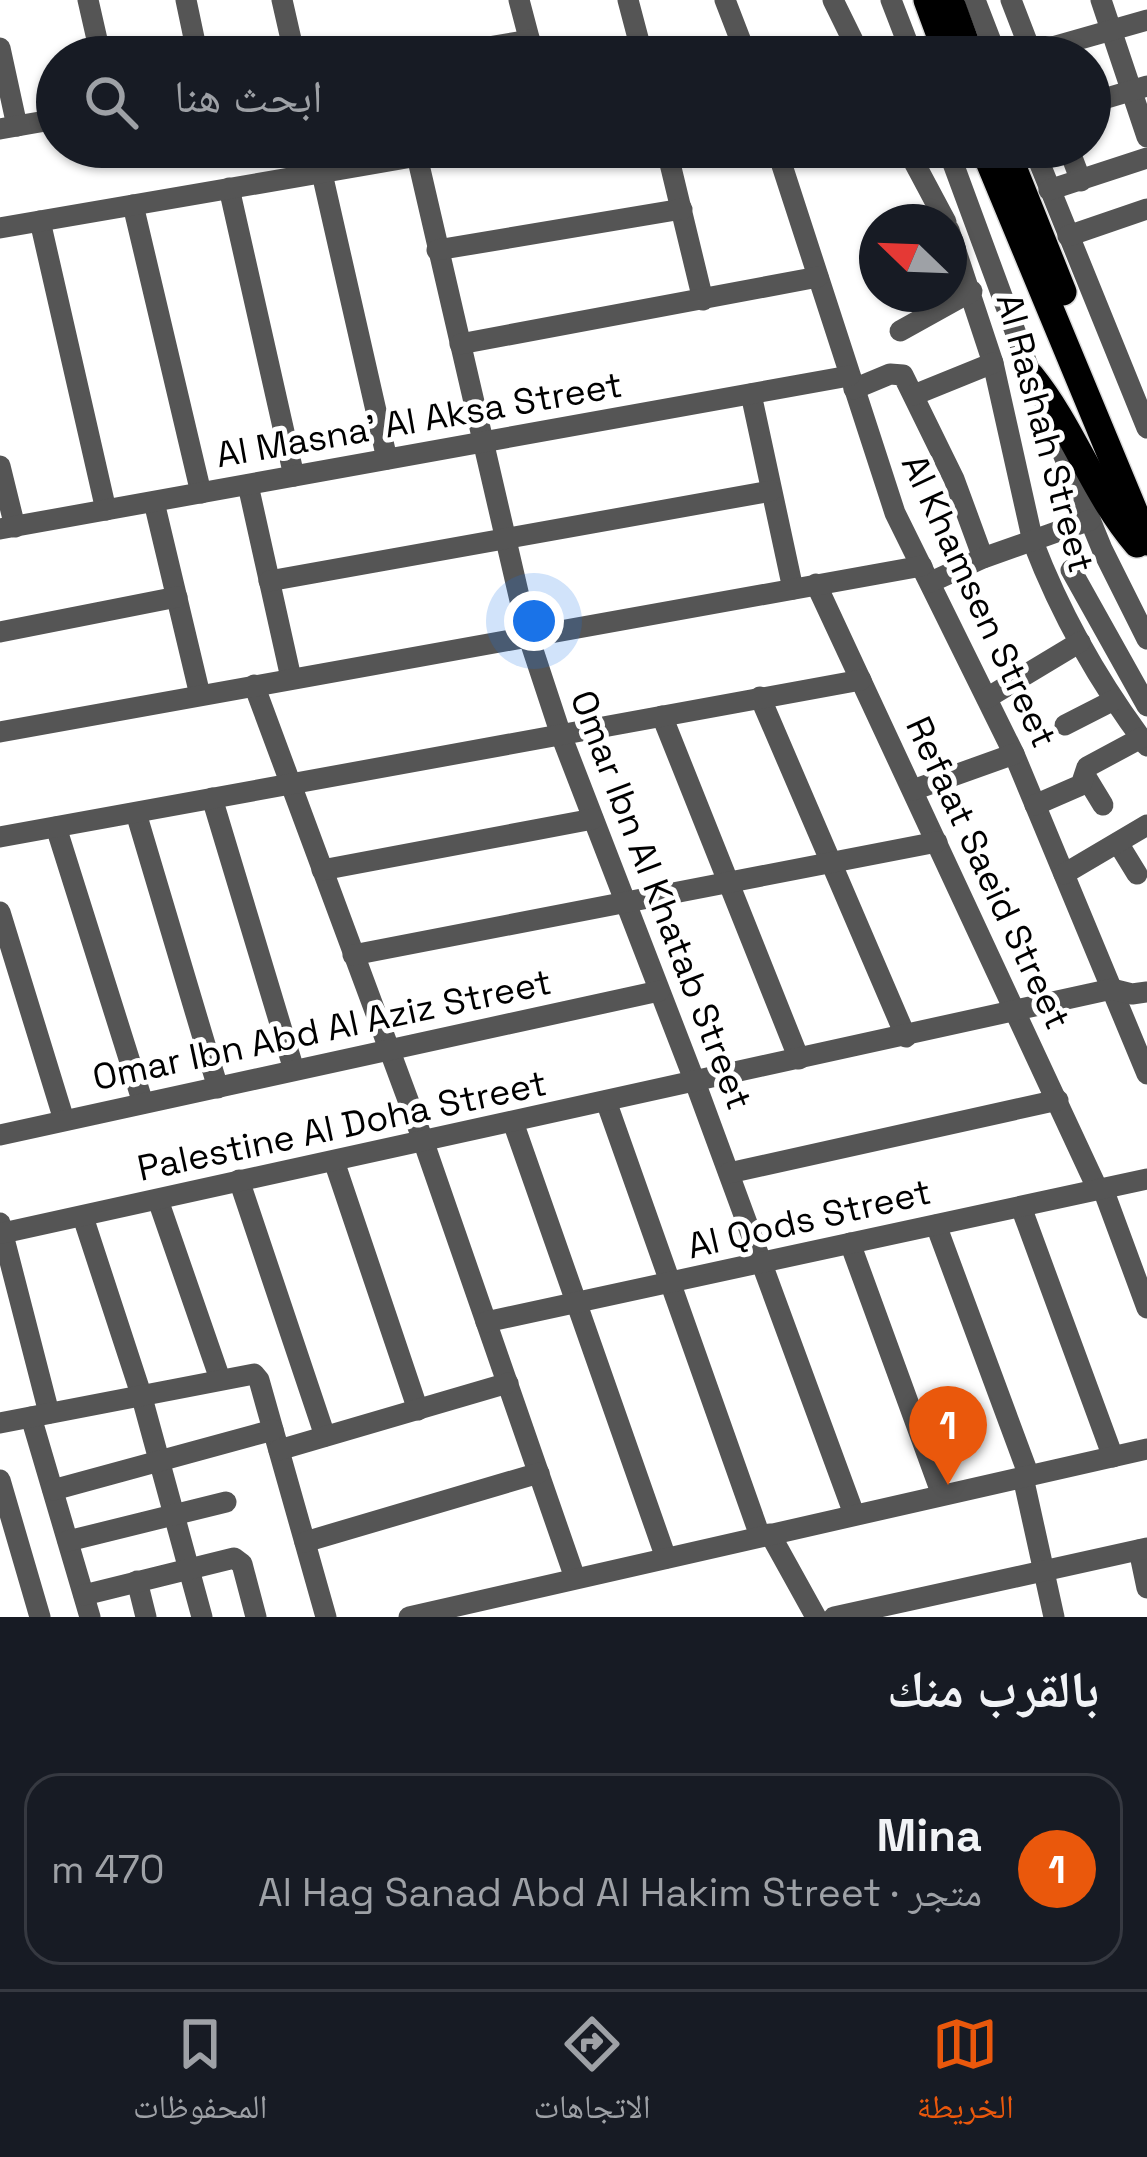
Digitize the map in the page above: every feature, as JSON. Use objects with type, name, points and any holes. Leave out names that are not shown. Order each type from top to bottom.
[{"type":"main road","points":[[927,0],[940,36]]},
{"type":"main road","points":[[950,0],[963,36]]},
{"type":"main road","points":[[991,168],[1147,542]]},
{"type":"main road","points":[[1014,168],[1147,495]]},
{"type":"main road","points":[[1031,376],[1064,422],[1108,505],[1147,555]]},
{"type":"street","points":[[88,0],[96,36]]},
{"type":"street","points":[[186,0],[194,36]]},
{"type":"street","points":[[519,0],[529,36]]},
{"type":"street","points":[[628,0],[637,36]]},
{"type":"street","points":[[725,0],[739,36]]},
{"type":"street","points":[[833,0],[851,36]]},
{"type":"street","points":[[891,0],[905,36]]},
{"type":"street","points":[[975,0],[989,36]]},
{"type":"street","points":[[1011,0],[1025,36]]},
{"type":"street","points":[[1101,0],[1139,89],[1147,137]]},
{"type":"street","points":[[288,1],[292,36]]},
{"type":"street","points":[[1098,36],[1147,20]]},
{"type":"street","points":[[0,48],[8,128]]},
{"type":"street","points":[[1049,190],[1147,158]]},
{"type":"street","points":[[320,168],[387,459]]},
{"type":"street","points":[[0,228],[345,168]]},
{"type":"street","name":"Omar Ibn Al Khatab Street","points":[[419,168],[528,635],[561,735],[854,1514]]},
{"type":"street","points":[[672,168],[703,300]]},
{"type":"street","name":"Al Khamsen Street","points":[[788,168],[884,485],[1014,754],[1147,1074]]},
{"type":"street","name":"Al Rashah Street","points":[[917,168],[936,204]]},
{"type":"street","points":[[955,168],[1031,376],[1090,520],[1147,639]]},
{"type":"street","points":[[1041,168],[1147,428]]},
{"type":"street","points":[[1076,168],[1081,181]]},
{"type":"street","points":[[229,188],[294,476]]},
{"type":"street","points":[[133,205],[201,493]]},
{"type":"street","points":[[437,250],[682,208]]},
{"type":"street","points":[[1068,236],[1147,209]]},
{"type":"street","points":[[40,221],[106,510]]},
{"type":"street","points":[[460,344],[818,277]]},
{"type":"street","name":"Al Rashah Street","points":[[967,278],[993,363],[1033,542],[1080,642],[1144,742]]},
{"type":"street","points":[[900,331],[971,291]]},
{"type":"street","points":[[983,558],[954,479],[914,395],[993,363]]},
{"type":"street","name":"Al Masna' Al Aksa Street","points":[[7,528],[751,394],[897,373],[914,395]]},
{"type":"street","points":[[751,394],[793,589]]},
{"type":"street","points":[[0,466],[7,528]]},
{"type":"street","points":[[248,485],[291,678]]},
{"type":"street","points":[[269,581],[771,491]]},
{"type":"street","points":[[154,502],[200,694]]},
{"type":"street","points":[[0,732],[816,584],[927,574],[1090,520]]},
{"type":"street","points":[[1071,570],[1147,706]]},
{"type":"street","name":"Refaat Saeid Street","points":[[816,584],[1101,1190],[1147,1308]]},
{"type":"street","points":[[0,632],[177,597]]},
{"type":"street","points":[[987,698],[1080,642]]},
{"type":"street","points":[[0,837],[861,680]]},
{"type":"street","points":[[254,685],[424,1143],[575,1578]]},
{"type":"street","points":[[760,697],[906,1037]]},
{"type":"street","points":[[1066,725],[1114,700]]},
{"type":"street","points":[[662,716],[799,1059]]},
{"type":"street","points":[[1036,805],[1081,785],[1087,767],[1144,742]]},
{"type":"street","points":[[913,790],[1014,754]]},
{"type":"street","points":[[1086,777],[1103,805]]},
{"type":"street","points":[[212,798],[294,1070]]},
{"type":"street","points":[[136,813],[218,1088]]},
{"type":"street","points":[[322,870],[593,819]]},
{"type":"street","points":[[1064,874],[1147,825]]},
{"type":"street","points":[[56,827],[142,1103]]},
{"type":"street","points":[[353,955],[938,842]]},
{"type":"street","points":[[1118,843],[1137,874]]},
{"type":"street","points":[[0,912],[64,1120]]},
{"type":"street","name":"Palestine Al Doha Street","points":[[1,1228],[83,1217],[1112,989],[1147,992]]},
{"type":"street","name":"Omar Ibn Abd Al Aziz Street","points":[[0,1135],[659,992]]},
{"type":"street","points":[[729,1172],[1058,1100]]},
{"type":"street","points":[[606,1101],[765,1535],[816,1617]]},
{"type":"street","points":[[514,1122],[666,1558]]},
{"type":"street","points":[[334,1161],[418,1410]]},
{"type":"street","name":"Al Qods Street","points":[[486,1322],[1147,1179]]},
{"type":"street","points":[[239,1180],[325,1436]]},
{"type":"street","points":[[158,1200],[220,1378]]},
{"type":"street","points":[[1021,1207],[1113,1457]]},
{"type":"street","points":[[83,1217],[141,1394],[202,1617]]},
{"type":"street","points":[[936,1225],[1026,1476],[1054,1617]]},
{"type":"street","points":[[1,1228],[53,1490],[87,1606],[136,1581],[229,1557],[238,1560],[256,1617]]},
{"type":"street","points":[[850,1244],[942,1496]]},
{"type":"street","points":[[0,1423],[247,1373],[259,1380],[326,1617]]},
{"type":"street","points":[[53,1490],[160,1462],[276,1440],[325,1436],[508,1383]]},
{"type":"street","points":[[418,1616],[1147,1449]]},
{"type":"street","points":[[305,1542],[539,1473]]},
{"type":"street","points":[[0,1480],[40,1617]]},
{"type":"street","points":[[68,1541],[226,1502]]},
{"type":"street","points":[[834,1617],[1143,1549],[1147,1588]]},
{"type":"street","points":[[136,1581],[146,1617]]},
{"type":"street","points":[[951,1591],[957,1617]]},
{"type":"street","points":[[515,1592],[522,1617]]},
{"type":"place","name":"Mina","points":[[948,1485]]}]
